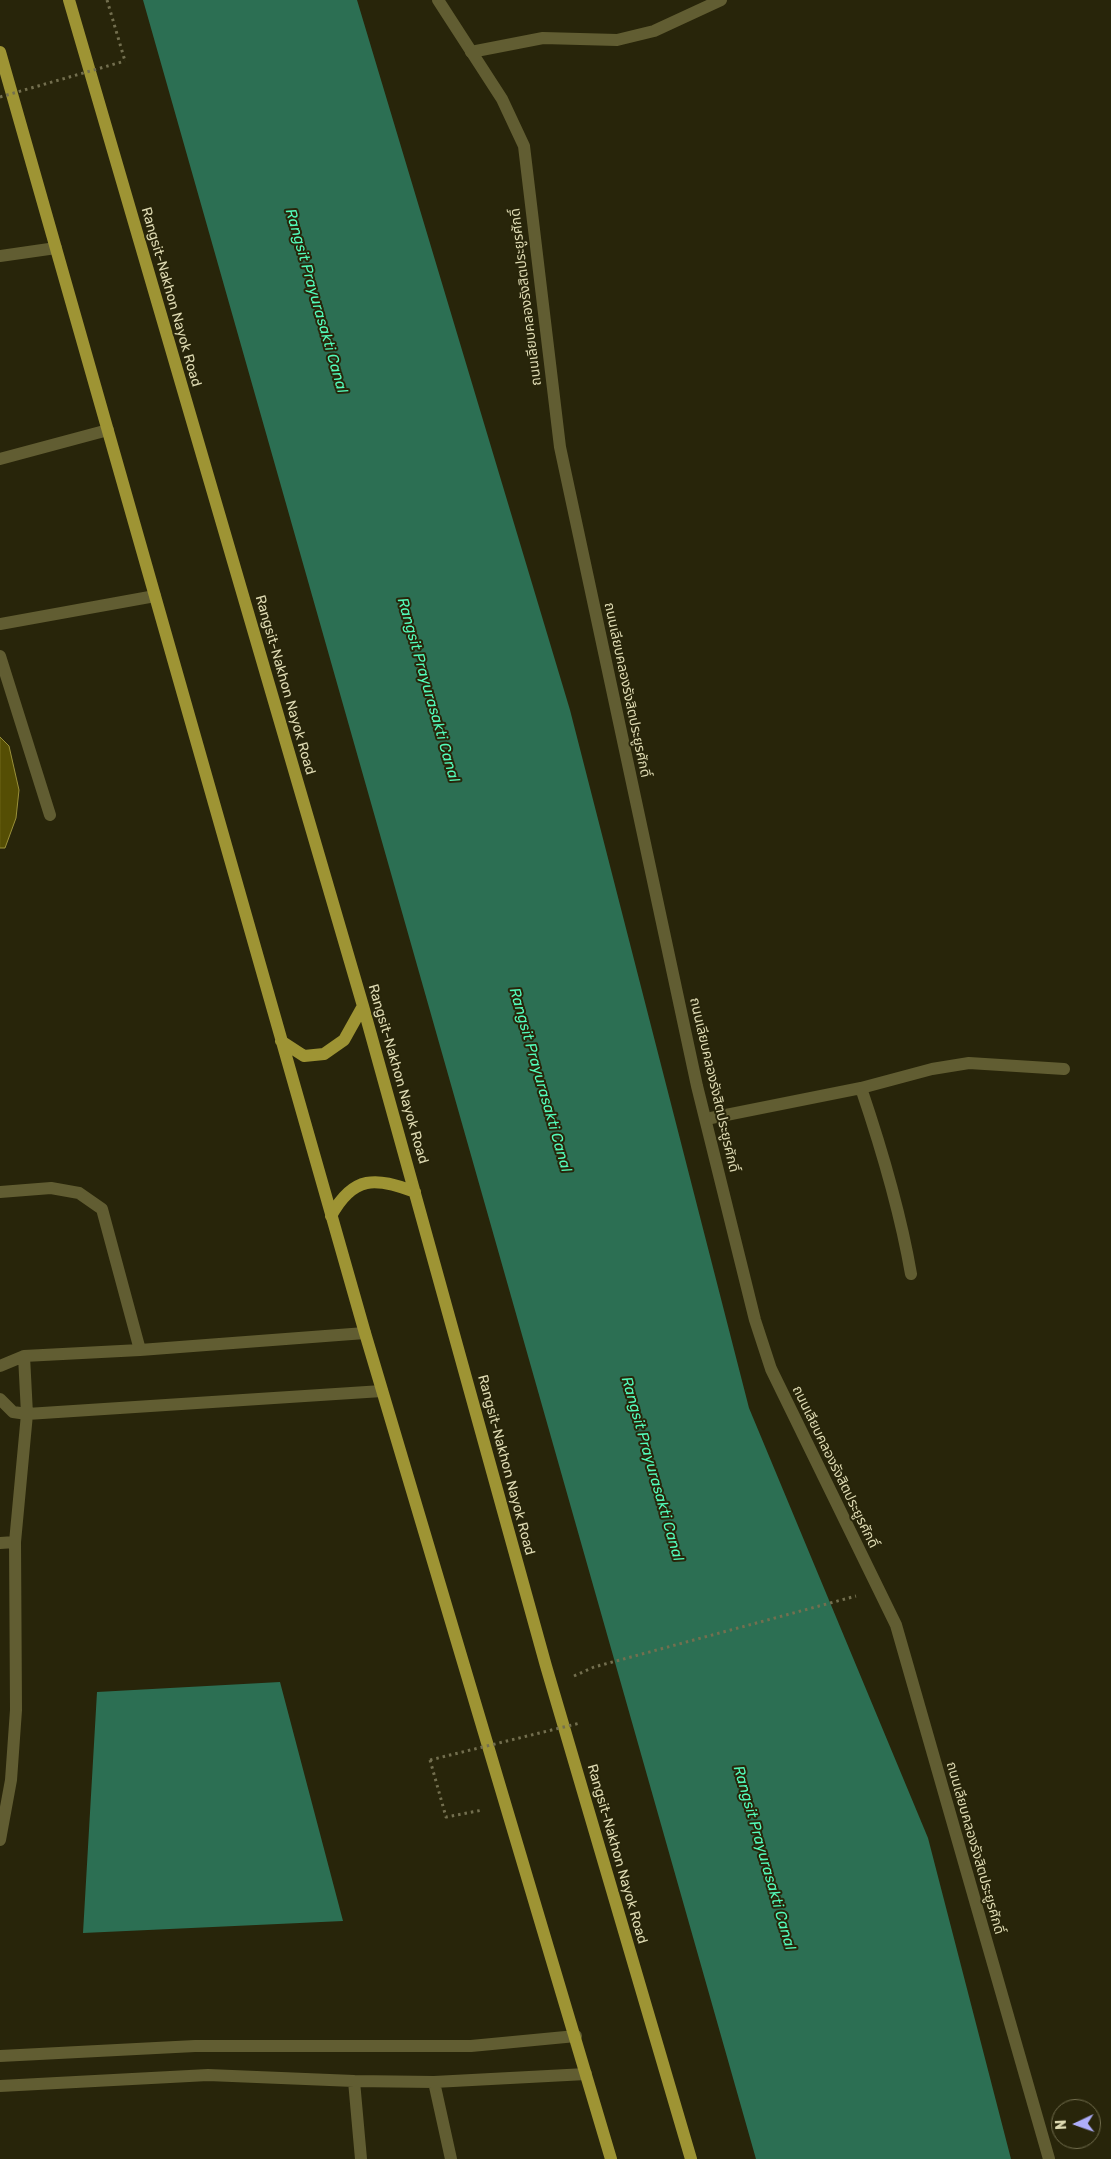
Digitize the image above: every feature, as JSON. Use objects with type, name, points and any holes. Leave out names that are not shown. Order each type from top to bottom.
[{"type":"main road","name":"Rangsit-Nakhon Nayok Road","points":[[69,0],[363,1006],[546,1666],[690,2159]]},
{"type":"main road","points":[[0,52],[364,1333],[576,2036],[611,2159]]},
{"type":"main road","points":[[280,1041],[304,1056],[324,1054],[344,1040],[363,1006]]},
{"type":"main road","points":[[332,1216],[341,1197],[364,1183],[389,1182],[415,1192]]},
{"type":"street","name":"ถนนเลียบคลองรังสิตประยูรศักดิ์","points":[[438,0],[502,99],[524,146],[560,447],[706,1119],[755,1320],[771,1369],[896,1625],[1049,2159]]},
{"type":"street","points":[[471,52],[543,38],[617,40],[654,31],[721,0]]},
{"type":"street","points":[[0,256],[56,248]]},
{"type":"street","points":[[0,459],[108,430]]},
{"type":"street","points":[[0,624],[155,596]]},
{"type":"street","points":[[0,656],[50,815]]},
{"type":"street","points":[[706,1119],[861,1088],[932,1069],[969,1063],[1064,1069]]},
{"type":"street","points":[[861,1088],[886,1162],[902,1220],[912,1274]]},
{"type":"street","points":[[0,1192],[51,1188],[79,1193],[102,1209],[140,1350]]},
{"type":"street","points":[[0,1366],[24,1356],[140,1350],[364,1333]]},
{"type":"street","points":[[0,1839],[11,1780],[16,1710],[15,1542],[27,1414],[24,1356]]},
{"type":"street","points":[[0,1399],[14,1412],[27,1414],[382,1391]]},
{"type":"street","points":[[0,1543],[15,1542]]},
{"type":"street","points":[[0,2056],[195,2046],[471,2046],[576,2036]]},
{"type":"street","points":[[0,2086],[208,2075],[434,2082],[586,2074]]},
{"type":"street","points":[[354,2080],[361,2159]]},
{"type":"street","points":[[434,2082],[451,2159]]},
{"type":"path","points":[[0,97],[126,61],[107,0]]},
{"type":"path","points":[[569,1678],[594,1667],[850,1598]]},
{"type":"path","points":[[506,1805],[446,1817],[430,1760],[580,1723]]},
{"type":"water","name":"Rangsit Prayurasakti Canal","points":[[143,0],[357,0],[570,710],[749,1408],[928,1838],[1011,2159],[756,2159]]},
{"type":"water","points":[[280,1682],[343,1921],[83,1933],[97,1692]]},
{"type":"building","points":[[0,737],[9,746],[19,790],[16,818],[5,848],[0,848]]}]
